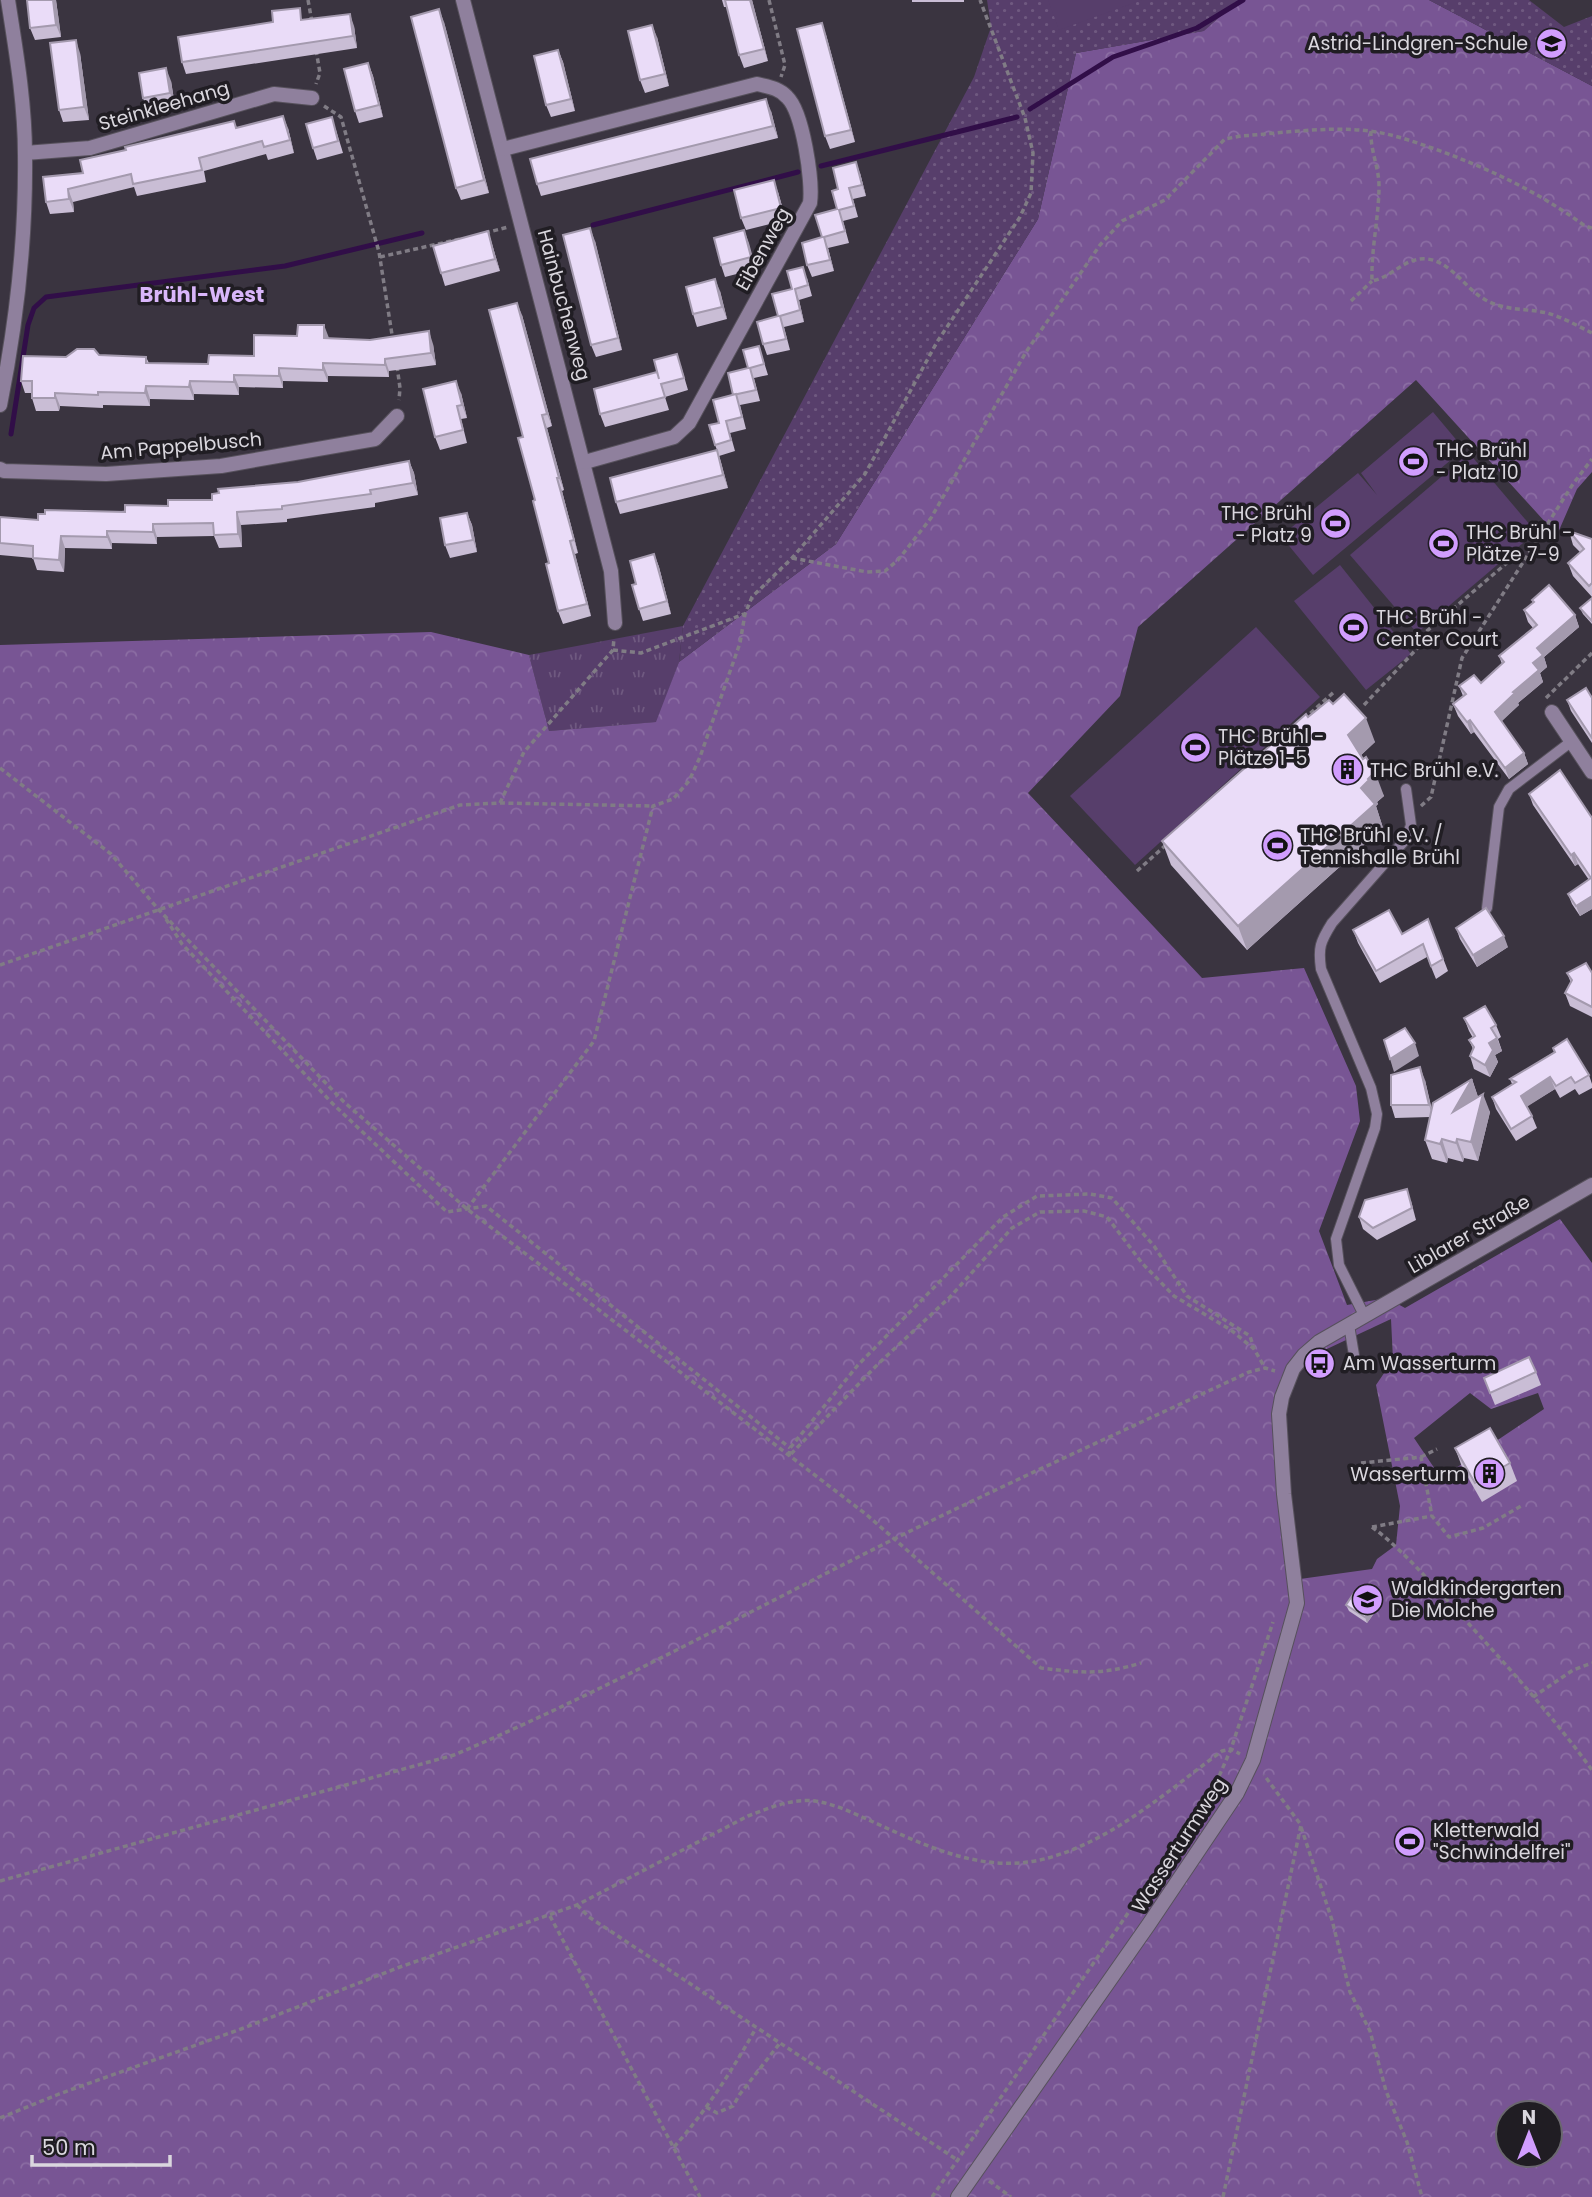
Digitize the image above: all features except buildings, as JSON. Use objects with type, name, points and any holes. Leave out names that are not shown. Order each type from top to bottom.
[{"type":"street","points":[[0,405],[14,334],[23,257],[25,153],[20,82],[8,0]]},
{"type":"street","name":"Hainbuchenweg","points":[[463,0],[611,571],[614,628]]},
{"type":"street","points":[[503,149],[757,84],[777,89]]},
{"type":"street","name":"Eibenweg","points":[[584,462],[674,438],[689,423],[810,203],[812,186],[797,110],[789,98],[777,89]]},
{"type":"street","name":"Steinkleehang","points":[[25,153],[90,148],[274,94],[312,98]]},
{"type":"street","name":"Am Pappelbusch","points":[[0,469],[106,474],[221,466],[375,439],[397,416]]},
{"type":"street","points":[[1552,712],[1592,772]]},
{"type":"street","name":"Liblarer Straße","points":[[1349,1325],[1592,1185]]},
{"type":"street","name":"Wasserturmweg","points":[[958,2197],[1164,1903],[1237,1793],[1252,1760],[1297,1603],[1284,1494],[1280,1428],[1282,1397],[1289,1377],[1304,1355],[1319,1342],[1349,1325]]},
{"type":"lane","points":[[1487,908],[1499,807],[1509,789],[1572,741]]},
{"type":"lane","points":[[1364,1317],[1339,1265],[1336,1240],[1375,1128],[1377,1114],[1371,1088],[1321,969],[1318,951],[1332,923],[1405,839],[1411,825],[1406,789]]},
{"type":"lane","points":[[1349,1325],[1355,1361]]},
{"type":"path","points":[[308,0],[312,24]]},
{"type":"path","points":[[769,0],[785,65],[777,89]]},
{"type":"path","points":[[0,965],[460,805],[499,803],[653,806],[673,799],[689,781],[701,757],[740,643],[745,614],[752,597],[792,558],[865,474],[937,342],[1020,217],[1031,193],[1033,153],[1026,118],[980,0]]},
{"type":"path","points":[[316,48],[320,73],[312,98],[341,117],[380,255],[394,349]]},
{"type":"path","points":[[792,558],[867,572],[885,571],[898,560],[932,517],[1026,352],[1100,245],[1122,221],[1165,200],[1225,139],[1347,130],[1371,131],[1408,139],[1499,174],[1542,196],[1592,228]]},
{"type":"path","points":[[1371,131],[1370,141],[1378,169],[1379,188],[1372,281]]},
{"type":"path","points":[[484,233],[523,224]]},
{"type":"path","points":[[380,255],[471,236]]},
{"type":"path","points":[[1351,301],[1372,281],[1387,276],[1404,262],[1429,259],[1440,262],[1483,299],[1504,308],[1529,309],[1551,314],[1592,333]]},
{"type":"path","points":[[396,362],[400,388],[397,416]]},
{"type":"path","points":[[1410,817],[1431,797],[1462,658],[1573,484],[1592,459]]},
{"type":"path","points":[[1364,705],[1425,640],[1421,636],[1508,562]]},
{"type":"path","points":[[613,650],[640,653],[745,614]]},
{"type":"path","points":[[499,803],[524,752],[613,650],[614,628]]},
{"type":"path","points":[[1552,712],[1546,702],[1546,696],[1592,653]]},
{"type":"path","points":[[1295,727],[1335,691]]},
{"type":"path","points":[[0,768],[111,854],[159,910],[344,1102],[467,1209],[867,1515],[1041,1668],[1112,1672],[1141,1663]]},
{"type":"path","points":[[467,1209],[594,1041],[653,806]]},
{"type":"path","points":[[1137,871],[1167,844]]},
{"type":"path","points":[[159,910],[182,944],[333,1104],[447,1212],[486,1206],[790,1448]]},
{"type":"path","points":[[789,1456],[790,1448],[858,1365],[1003,1217],[1037,1196],[1090,1194],[1112,1198],[1154,1246],[1187,1296],[1250,1336],[1265,1368]]},
{"type":"path","points":[[789,1456],[878,1364],[950,1297],[1012,1228],[1040,1212],[1084,1211],[1107,1217],[1142,1263],[1174,1296],[1231,1330],[1254,1349]]},
{"type":"path","points":[[0,1881],[454,1755],[658,1658],[894,1539],[1249,1372],[1265,1368],[1289,1377]]},
{"type":"path","points":[[1361,1463],[1421,1457],[1437,1449]]},
{"type":"path","points":[[1421,1457],[1432,1516],[1449,1537],[1483,1528],[1521,1507]]},
{"type":"path","points":[[1432,1516],[1372,1527],[1396,1545],[1533,1697],[1592,1770]]},
{"type":"path","points":[[932,2197],[1213,1790],[1231,1749],[1275,1616]]},
{"type":"path","points":[[1533,1697],[1573,1670],[1592,1663]]},
{"type":"path","points":[[0,2118],[400,1967],[550,1916],[773,1806],[813,1801],[837,1807],[929,1847],[959,1857],[1012,1864],[1061,1854],[1112,1830],[1222,1751],[1231,1749]]},
{"type":"path","points":[[1252,1760],[1301,1825],[1332,1920],[1350,1993],[1370,2031],[1386,2091],[1408,2143],[1422,2197]]},
{"type":"path","points":[[1223,2197],[1301,1825]]},
{"type":"path","points":[[577,1905],[589,1917],[1011,2197]]},
{"type":"path","points":[[550,1916],[700,2197]]},
{"type":"path","points":[[674,2147],[732,2071],[756,2027]]},
{"type":"path","points":[[706,2107],[717,2113],[733,2106],[780,2043]]},
{"type":"green space","points":[[987,0],[1239,0],[1204,31],[1076,53],[1038,219],[836,544],[679,662],[683,626],[974,77],[991,27]]},
{"type":"green space","points":[[1048,0],[1142,0],[1059,30]]},
{"type":"green space","points":[[1239,0],[1429,0],[1592,86],[1592,472],[1577,489],[1557,535],[1416,380],[1138,627],[1120,696],[1028,793],[1202,978],[1304,968],[1356,1086],[1360,1121],[1319,1231],[1347,1305],[1387,1298],[1405,1308],[1560,1219],[1592,1263],[1592,2197],[0,2197],[0,645],[431,632],[529,655],[549,731],[656,722],[679,662],[836,544],[1038,219],[1076,53],[1203,31]],"holes":[[[1391,1319],[1393,1360],[1376,1385],[1400,1506],[1396,1545],[1377,1559],[1372,1569],[1300,1579],[1288,1507],[1284,1417],[1295,1376],[1314,1355]],[[1470,1393],[1491,1409],[1538,1393],[1544,1409],[1441,1478],[1414,1438]]]},
{"type":"green space","name":"Astrid-Lindgren-Schule","points":[[1429,0],[1529,0],[1564,27],[1592,16],[1592,86]]},
{"type":"green space","points":[[1433,412],[1464,449],[1313,575],[1281,536],[1358,473],[1377,495],[1361,473]]},
{"type":"green space","name":"THC Brühl - Plätze 7-9","points":[[1469,453],[1536,532],[1417,633],[1350,555]]},
{"type":"green space","name":"THC Brühl - Center Court","points":[[1340,565],[1411,654],[1366,690],[1294,601]]},
{"type":"green space","points":[[683,626],[679,662],[657,722],[549,731],[529,655]]},
{"type":"green space","name":"THC Brühl - Plätze 1-5","points":[[1256,627],[1320,697],[1135,865],[1070,796]]},
{"type":"waterway","points":[[1030,109],[1113,57],[1197,28],[1243,0]]},
{"type":"waterway","points":[[821,166],[1017,117]]},
{"type":"waterway","points":[[593,225],[798,172]]},
{"type":"waterway","points":[[11,434],[28,325],[34,308],[46,297],[285,266],[422,233]]},
{"type":"place","name":"Astrid-Lindgren-Schule","points":[[1551,43]]},
{"type":"place","name":"THC Brühl - Platz 10","points":[[1413,461]]},
{"type":"place","name":"THC Brühl - Platz 9","points":[[1335,524]]},
{"type":"place","name":"THC Brühl - Plätze 7-9","points":[[1443,543]]},
{"type":"place","name":"THC Brühl - Center Court","points":[[1353,628]]},
{"type":"place","name":"THC Brühl - Plätze 1-5","points":[[1195,747]]},
{"type":"place","name":"THC Brühl e.V.","points":[[1347,770]]},
{"type":"place","name":"THC Brühl e.V. / Tennishalle Brühl","points":[[1277,846]]},
{"type":"place","name":"Am Wasserturm","points":[[1320,1363]]},
{"type":"place","name":"Wasserturm","points":[[1489,1474]]},
{"type":"place","name":"Waldkindergarten Die Molche","points":[[1368,1599]]},
{"type":"place","name":"Kletterwald \"Schwindelfrei\"","points":[[1410,1841]]},
{"type":"district","name":"Brühl-West","points":[[202,294]]}]
